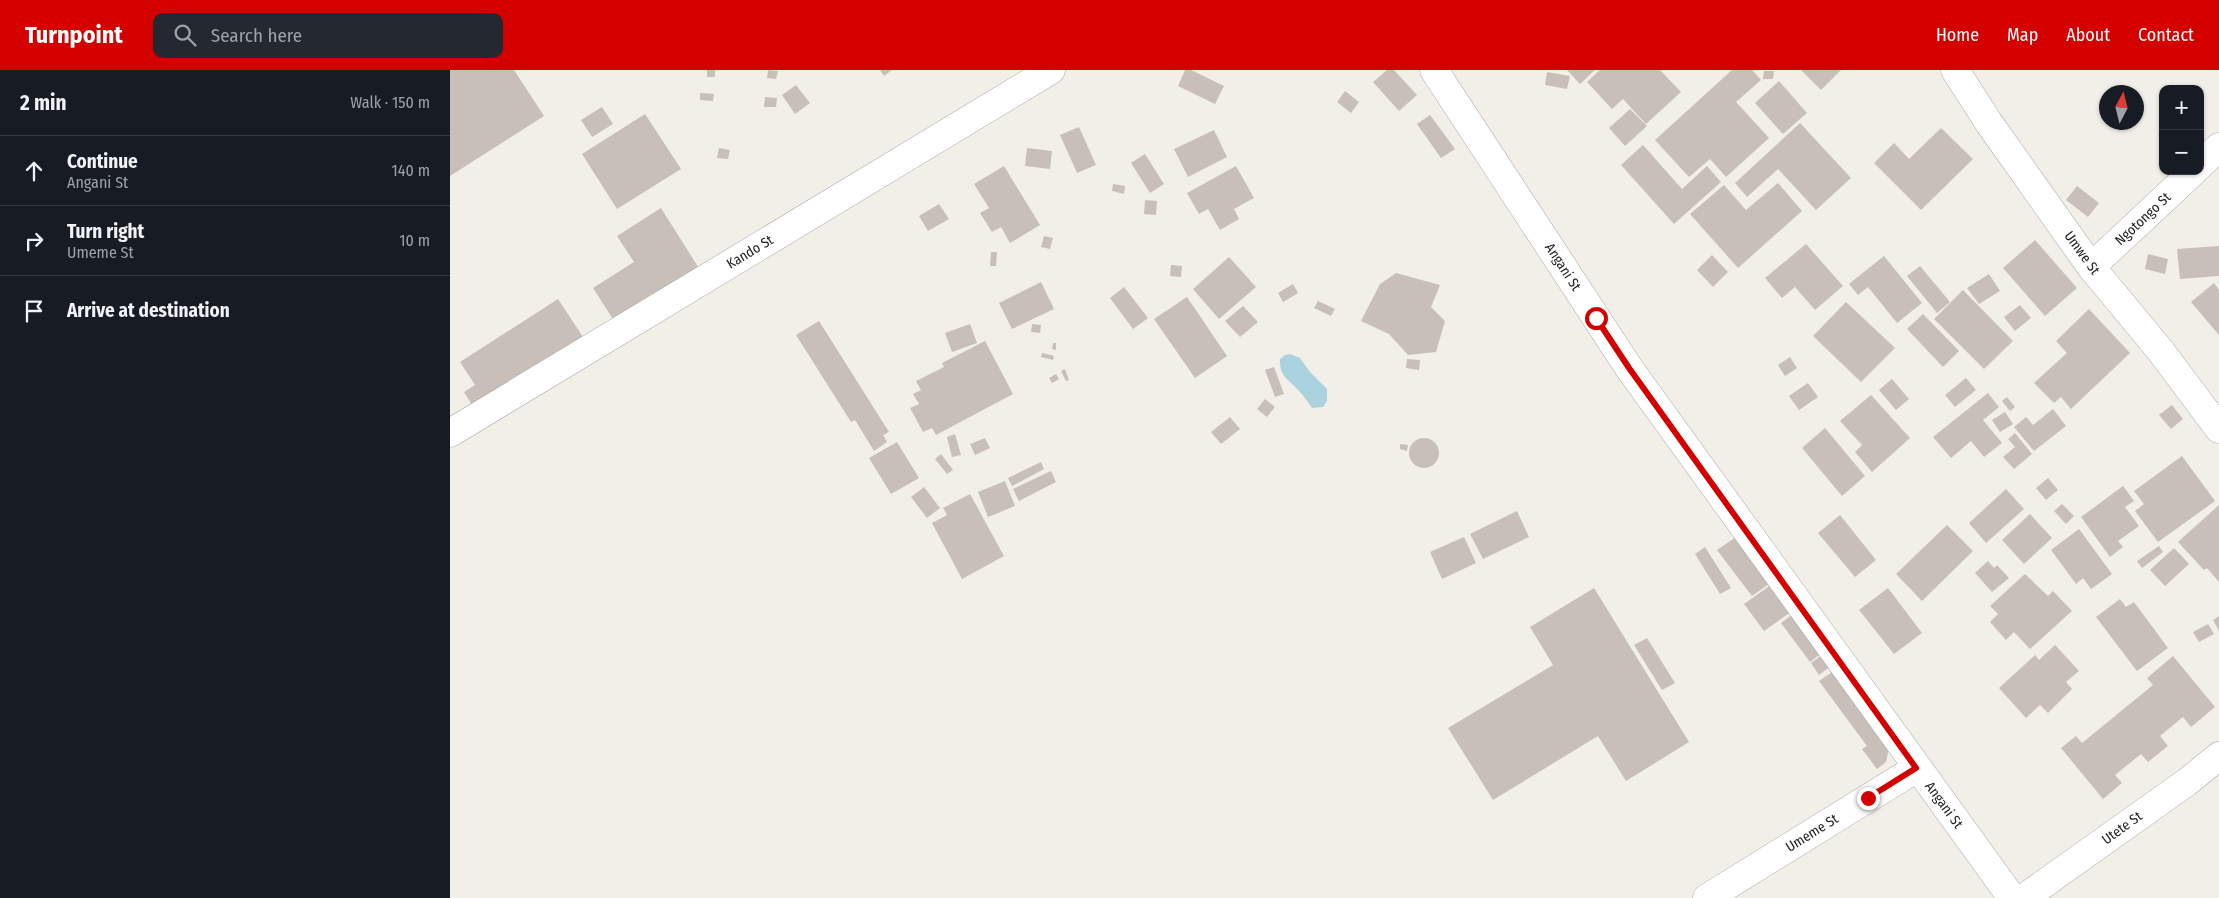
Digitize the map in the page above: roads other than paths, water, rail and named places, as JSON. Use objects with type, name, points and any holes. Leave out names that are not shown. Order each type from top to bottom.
[{"type":"street","name":"Kando St","points":[[450,433],[1051,70]]},
{"type":"street","name":"Angani St","points":[[1434,70],[1629,368],[1916,768],[2012,898]]},
{"type":"street","name":"Umwe St","points":[[1955,70],[1989,123],[2092,268],[2160,350],[2219,429]]},
{"type":"street","points":[[2204,161],[2219,147]]},
{"type":"street","name":"Ngotongo St","points":[[2092,268],[2190,175]]},
{"type":"street","name":"Utete St","points":[[2024,898],[2187,782],[2219,756]]},
{"type":"street","name":"Umeme St","points":[[1706,898],[1916,768]]},
{"type":"water","points":[[1290,354],[1300,358],[1310,372],[1327,389],[1327,401],[1323,407],[1312,408],[1283,374],[1280,359]]}]
